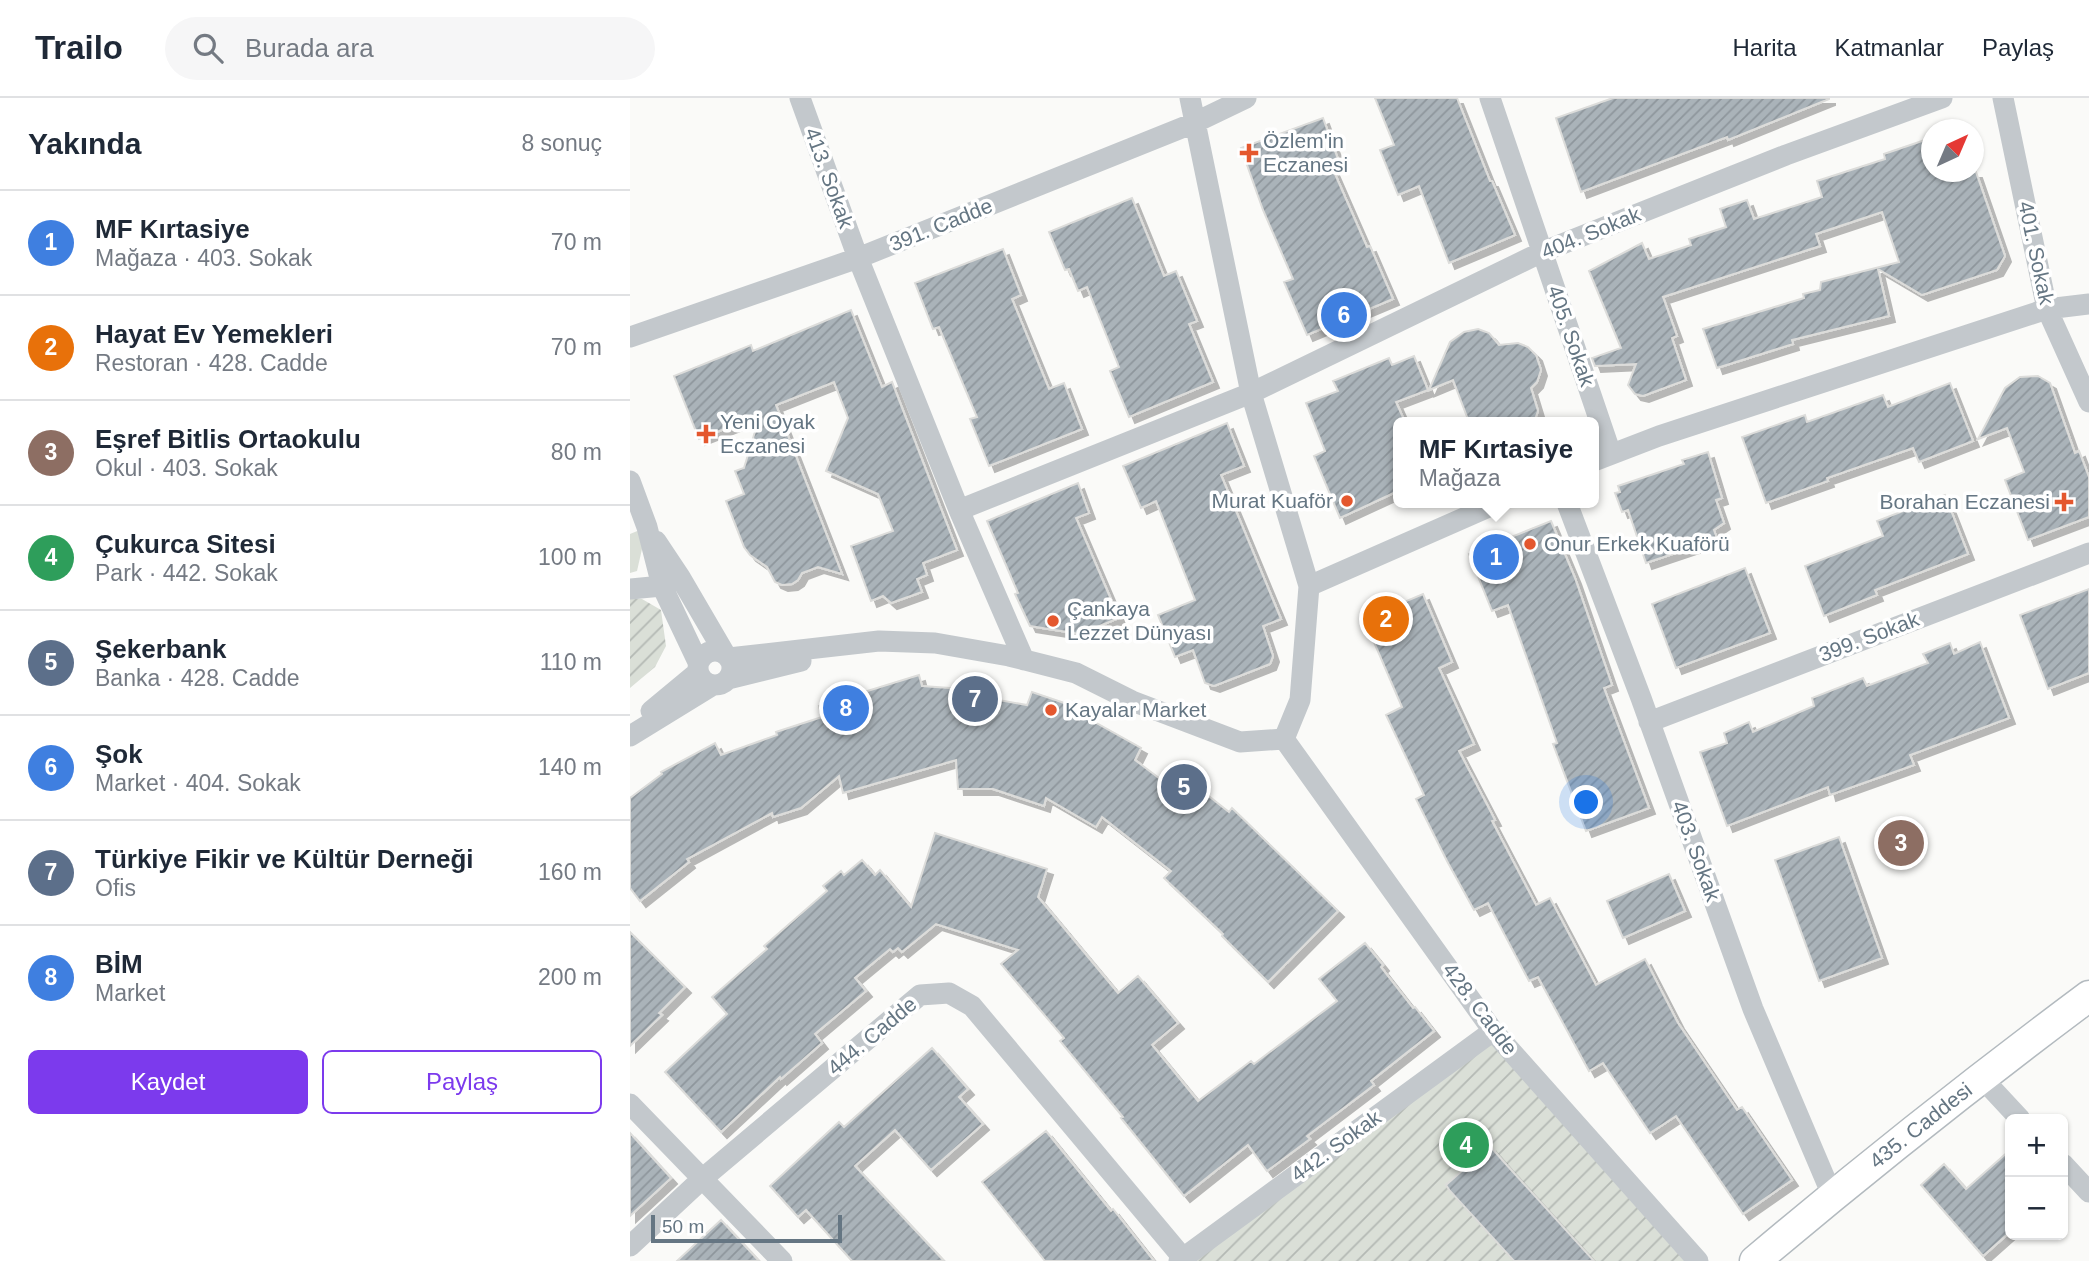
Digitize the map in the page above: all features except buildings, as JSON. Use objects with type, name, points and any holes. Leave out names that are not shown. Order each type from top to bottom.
[{"type":"street","name":"413. Sokak","points":[[800,98],[858,258],[959,510],[1024,660]]},
{"type":"street","points":[[630,729],[715,668],[879,641],[935,643],[1024,660],[1076,673],[1132,701],[1240,742],[1284,739],[1300,700],[1309,586],[1251,393],[1190,98]]},
{"type":"street","name":"391. Cadde","points":[[630,337],[858,258],[1194,123],[1247,98]]},
{"type":"street","name":"405. Sokak","points":[[1490,98],[1542,253],[1591,417]]},
{"type":"street","name":"404. Sokak","points":[[959,510],[1251,393],[1542,253],[1786,155],[1942,98]]},
{"type":"street","name":"401. Sokak","points":[[2003,98],[2047,309],[2089,402]]},
{"type":"street","points":[[1603,457],[2047,309],[2089,304]]},
{"type":"street","points":[[630,481],[647,527],[662,586],[715,668]]},
{"type":"street","points":[[1309,586],[1487,508]]},
{"type":"street","name":"403. Sokak","points":[[1569,508],[1753,1009],[1832,1195]]},
{"type":"street","points":[[647,527],[680,577],[715,668]]},
{"type":"street","name":"399. Sokak","points":[[1649,722],[2089,553]]},
{"type":"street","points":[[630,589],[662,586]]},
{"type":"street","points":[[630,736],[715,668]]},
{"type":"street","name":"428. Cadde","points":[[1284,739],[1493,1031],[1698,1261]]},
{"type":"street","name":"444. Cadde","points":[[630,1247],[702,1179],[920,995],[948,993],[972,1006],[1181,1260]]},
{"type":"street","name":"435. Caddesi","points":[[1755,1261],[1980,1076],[2089,996]]},
{"type":"street","name":"442. Sokak","points":[[1181,1260],[1493,1031]]},
{"type":"street","points":[[1980,1076],[2015,1114]]},
{"type":"street","points":[[630,1104],[782,1261]]},
{"type":"street","points":[[2068,1169],[2089,1192]]},
{"type":"shaded area","points":[[647,527],[637,571],[630,573],[630,534]]},
{"type":"shaded area","points":[[630,598],[642,599],[661,610],[666,646],[655,667],[630,688]]},
{"type":"shaded area","points":[[1493,1031],[1698,1261],[1179,1261]]},
{"type":"place","name":"Özlem'in Eczanesi","points":[[1249,153]]},
{"type":"place","name":"Şok","points":[[1344,315]]},
{"type":"place","name":"Yeni Oyak Eczanesi","points":[[706,434]]},
{"type":"place","name":"Murat Kuaför","points":[[1347,501]]},
{"type":"place","name":"Borahan Eczanesi","points":[[2064,502]]},
{"type":"place","name":"Onur Erkek Kuaförü","points":[[1530,544]]},
{"type":"place","name":"MF Kırtasiye","points":[[1496,557]]},
{"type":"place","name":"Hayat Ev Yemekleri","points":[[1386,619]]},
{"type":"place","name":"Çankaya Lezzet Dünyası","points":[[1053,621]]},
{"type":"place","name":"Türkiye Fikir ve Kültür Derneği","points":[[975,699]]},
{"type":"place","name":"BİM","points":[[846,708]]},
{"type":"place","name":"Kayalar Market","points":[[1051,710]]},
{"type":"place","name":"Şekerbank","points":[[1184,787]]},
{"type":"place","name":"Eşref Bitlis Ortaokulu","points":[[1901,843]]},
{"type":"place","name":"Çukurca Sitesi","points":[[1466,1145]]}]
